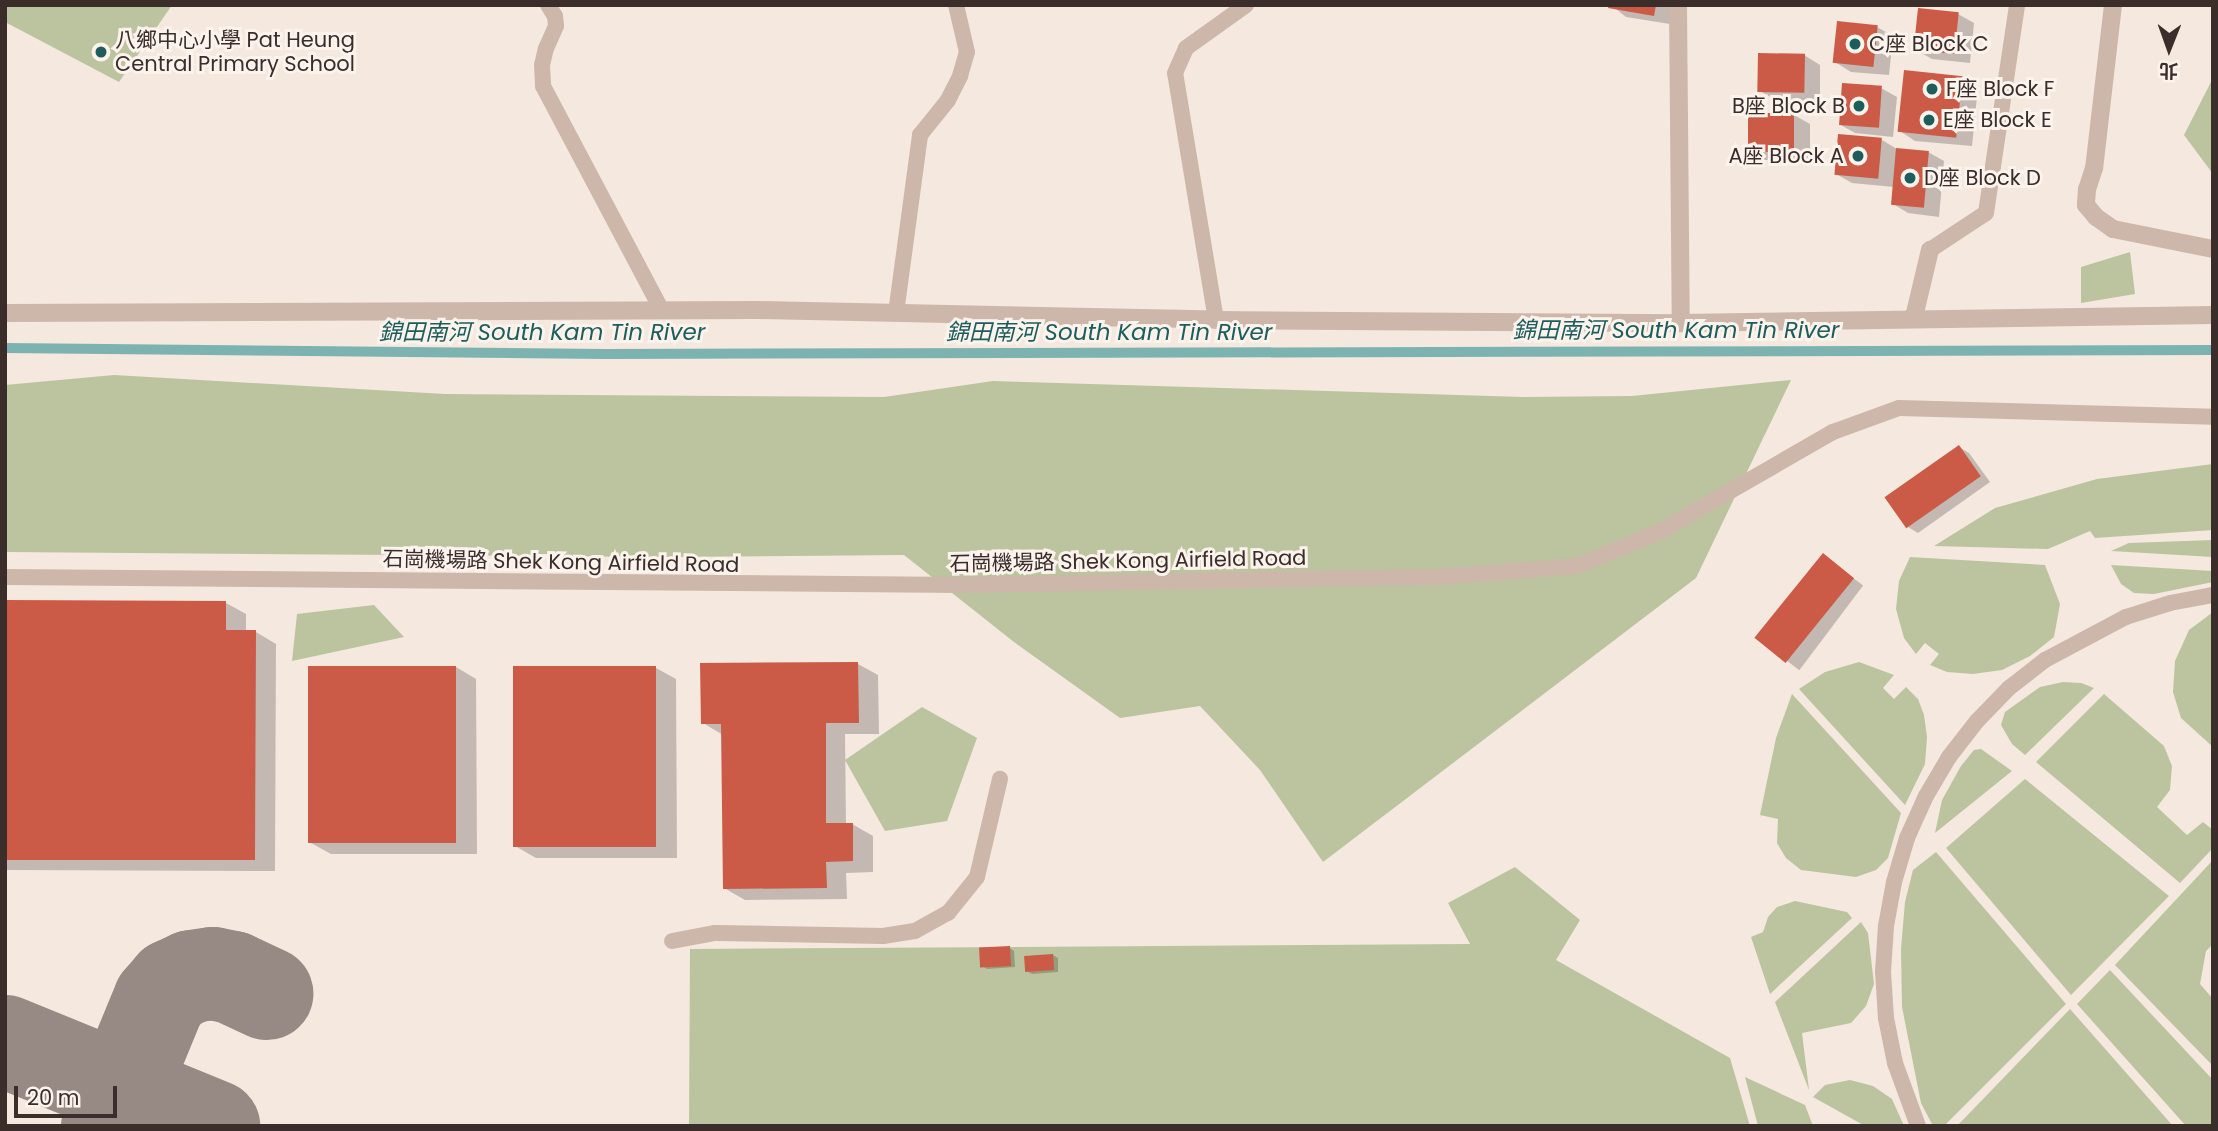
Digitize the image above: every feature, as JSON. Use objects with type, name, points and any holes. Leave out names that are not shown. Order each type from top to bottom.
[{"type":"street","points":[[1678,5],[1681,323]]},
{"type":"street","points":[[2113,5],[2094,168],[2087,189],[2086,205],[2096,217],[2113,229],[2213,248]]},
{"type":"street","points":[[1914,317],[1930,250]]},
{"type":"street","points":[[5,313],[661,309],[1216,320],[1681,323],[1914,317],[2213,315]]},
{"type":"lane","points":[[548,5],[555,16],[556,26],[542,65],[543,86],[661,309]]},
{"type":"lane","points":[[896,313],[920,135],[948,100],[960,76],[967,52],[956,5]]},
{"type":"lane","points":[[1216,320],[1175,73],[1186,48],[1246,5]]},
{"type":"lane","points":[[1930,250],[1986,213],[2017,5]]},
{"type":"lane","name":"石崗機場路 Shek Kong Airfield Road","points":[[5,577],[961,586],[1440,577],[1577,566],[1659,532],[1833,432],[1899,408],[2213,417]]},
{"type":"lane","points":[[1918,1126],[1895,1063],[1886,1018],[1883,972],[1885,926],[1894,882],[1907,838],[1926,796],[1949,757],[1977,721],[2009,688],[2045,660],[2126,617],[2170,603],[2213,595]]},
{"type":"lane","points":[[672,941],[715,933],[883,936],[915,931],[948,913],[977,877],[1000,779]]},
{"type":"green space","name":"八鄉中心小學 Pat Heung Central Primary School","points":[[5,5],[172,5],[119,82],[5,22]]},
{"type":"green space","points":[[2213,78],[2213,174],[2184,135]]},
{"type":"green space","points":[[2130,252],[2135,294],[2081,303],[2081,267]]},
{"type":"green space","points":[[114,375],[445,394],[884,397],[993,381],[1523,397],[1632,396],[1791,380],[1696,578],[1323,862],[1260,770],[1200,706],[1120,718],[1014,642],[904,555],[662,557],[5,552],[5,385]]},
{"type":"green space","points":[[2213,464],[2213,530],[2095,538],[2090,531],[2048,549],[1934,546],[1995,508],[2097,479]]},
{"type":"green space","points":[[2213,540],[2213,557],[2111,551],[2129,543]]},
{"type":"green space","points":[[1910,557],[2045,565],[2060,604],[2054,637],[2030,656],[2002,670],[1973,674],[1947,672],[1930,665],[1939,654],[1925,643],[1916,654],[1904,638],[1896,609],[1899,581]]},
{"type":"green space","points":[[2111,565],[2213,571],[2213,582],[2154,594],[2134,593],[2121,584]]},
{"type":"green space","points":[[374,605],[404,637],[292,661],[297,614]]},
{"type":"green space","points":[[2213,612],[2213,747],[2181,718],[2173,692],[2175,661],[2189,630]]},
{"type":"green space","points":[[1859,662],[1894,675],[1883,688],[1894,699],[1906,687],[1918,699],[1924,715],[1927,737],[1925,764],[1905,805],[1799,689],[1825,672]]},
{"type":"green space","points":[[2063,682],[2081,683],[2094,688],[2025,755],[2012,744],[2001,725],[2005,712],[2040,687]]},
{"type":"green space","points":[[1792,694],[1901,813],[1888,858],[1876,870],[1856,877],[1801,870],[1786,858],[1777,843],[1778,819],[1760,815],[1776,738]]},
{"type":"green space","points":[[2104,694],[2164,746],[2172,766],[2170,790],[2157,807],[2187,835],[2203,822],[2213,830],[2213,848],[2180,883],[2036,762]]},
{"type":"green space","points":[[922,707],[977,738],[947,821],[885,831],[845,760]]},
{"type":"green space","points":[[1981,749],[2012,771],[1935,833],[1942,800],[1961,766],[1974,750]]},
{"type":"green space","points":[[2025,779],[2169,896],[2071,995],[1946,848]]},
{"type":"green space","points":[[1936,852],[2066,1004],[1944,1126],[1933,1126],[1921,1103],[1902,1007],[1901,949],[1905,902],[1913,870]]},
{"type":"green space","points":[[2213,860],[2213,944],[2206,951],[2200,984],[2213,999],[2213,1066],[2115,965]]},
{"type":"green space","points":[[1515,867],[1580,920],[1556,960],[1730,1058],[1750,1126],[689,1126],[690,949],[1470,944],[1448,903]]},
{"type":"green space","points":[[1795,901],[1847,912],[1852,918],[1770,994],[1751,937],[1763,932],[1768,917],[1777,907]]},
{"type":"green space","points":[[1861,922],[1868,933],[1874,984],[1866,1006],[1851,1023],[1802,1033],[1809,1090],[1775,1002]]},
{"type":"green space","points":[[2110,970],[2213,1080],[2213,1126],[2186,1126],[2077,1004]]},
{"type":"green space","points":[[2070,1009],[2173,1126],[1957,1126]]},
{"type":"green space","points":[[1745,1077],[1805,1105],[1813,1126],[1758,1126]]},
{"type":"green space","points":[[1850,1080],[1873,1086],[1892,1099],[1904,1126],[1865,1126],[1813,1097],[1825,1085]]},
{"type":"building","points":[[1609,5],[1656,5],[1654,16],[1608,8]]},
{"type":"building","points":[[1918,8],[1959,12],[1954,54],[1914,50]]},
{"type":"building","name":"C座 Block C","points":[[1837,21],[1878,25],[1873,67],[1833,63]]},
{"type":"building","points":[[1758,53],[1805,54],[1804,93],[1757,92]]},
{"type":"building","points":[[1904,70],[1963,76],[1956,138],[1898,132]]},
{"type":"building","name":"B座 Block B","points":[[1842,83],[1882,86],[1879,128],[1839,125]]},
{"type":"building","points":[[1748,113],[1794,113],[1794,152],[1748,152]]},
{"type":"building","name":"A座 Block A","points":[[1838,134],[1882,138],[1878,179],[1834,175]]},
{"type":"building","name":"D座 Block D","points":[[1896,148],[1929,151],[1924,208],[1891,205]]},
{"type":"building","points":[[1959,445],[1981,476],[1906,528],[1884,497]]},
{"type":"building","points":[[1823,553],[1854,578],[1785,663],[1754,638]]},
{"type":"building","points":[[5,600],[226,601],[226,630],[256,630],[255,860],[5,860]]},
{"type":"building","points":[[858,662],[859,723],[826,723],[826,823],[853,823],[853,861],[826,862],[827,888],[723,889],[721,724],[701,724],[700,663]]},
{"type":"building","points":[[308,666],[456,666],[456,843],[308,843]]},
{"type":"building","points":[[513,666],[656,666],[656,847],[513,847]]},
{"type":"building","points":[[1010,946],[1011,966],[980,968],[979,948]]},
{"type":"building","points":[[1053,954],[1054,970],[1025,972],[1024,956]]},
{"type":"waterway","name":"錦田南河 South Kam Tin River","points":[[5,348],[605,354],[2213,350]]},
{"type":"taxiway","points":[[107,1126],[159,1000],[172,985],[191,976],[212,973],[232,977],[267,993]]},
{"type":"taxiway","points":[[5,1041],[213,1126]]},
{"type":"place","name":"C座 Block C","points":[[1855,44]]},
{"type":"place","name":"八鄉中心小學 Pat Heung Central Primary School","points":[[101,52]]},
{"type":"place","name":"F座 Block F","points":[[1932,89]]},
{"type":"place","name":"B座 Block B","points":[[1859,106]]},
{"type":"place","name":"E座 Block E","points":[[1929,120]]},
{"type":"place","name":"A座 Block A","points":[[1858,156]]},
{"type":"place","name":"D座 Block D","points":[[1910,178]]}]
